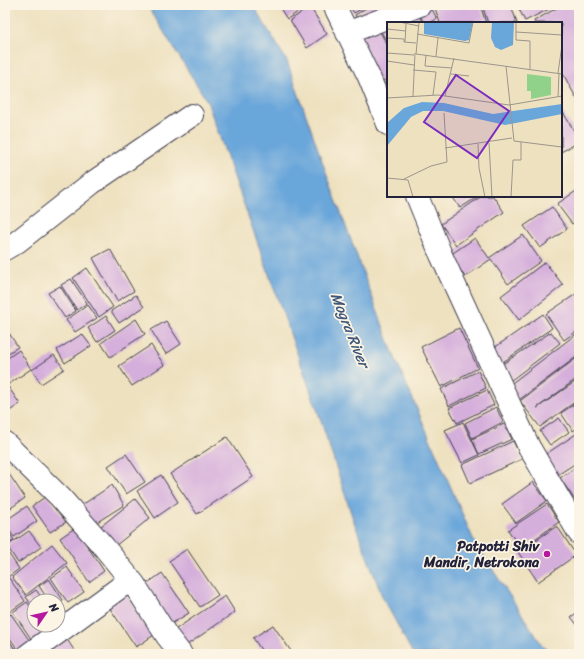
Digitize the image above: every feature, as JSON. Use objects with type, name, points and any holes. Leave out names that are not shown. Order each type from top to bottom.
[{"type":"street","points":[[334,5],[369,77],[387,122]]},
{"type":"street","points":[[348,33],[420,5]]},
{"type":"street","points":[[5,249],[17,242],[92,184],[192,115]]},
{"type":"street","points":[[417,197],[441,255],[529,447],[579,533]]},
{"type":"street","points":[[5,442],[60,497],[134,584],[180,654]]},
{"type":"street","points":[[29,654],[130,580]]},
{"type":"water","name":"Mogra River","points":[[147,5],[253,5],[287,61],[332,189],[393,353],[474,541],[542,645],[552,654],[413,654],[382,596],[353,519],[317,409],[207,101]]},
{"type":"building","points":[[278,5],[298,5],[301,10],[287,19]]},
{"type":"building","points":[[349,5],[368,5],[354,13]]},
{"type":"building","points":[[371,5],[396,5],[361,26],[355,15]]},
{"type":"building","points":[[430,5],[437,19],[431,22],[424,22],[418,11]]},
{"type":"building","points":[[434,5],[480,5],[486,22],[440,22]]},
{"type":"building","points":[[482,5],[511,5],[517,22],[488,22]]},
{"type":"building","points":[[517,5],[557,5],[525,21]]},
{"type":"building","points":[[562,5],[579,5],[579,103],[562,72],[562,22],[534,21]]},
{"type":"building","points":[[310,7],[327,34],[307,48],[290,20]]},
{"type":"building","points":[[416,10],[422,22],[398,22]]},
{"type":"building","points":[[387,23],[387,42],[378,26]]},
{"type":"building","points":[[377,27],[387,44],[387,79],[380,83],[354,40]]},
{"type":"building","points":[[387,82],[387,103],[377,88]]},
{"type":"building","points":[[562,111],[579,139],[579,142],[562,151]]},
{"type":"building","points":[[579,189],[579,219],[572,224],[557,204]]},
{"type":"building","points":[[453,197],[477,197],[460,208]]},
{"type":"building","points":[[481,197],[494,197],[504,212],[456,245],[441,224]]},
{"type":"building","points":[[552,207],[567,229],[540,248],[524,226]]},
{"type":"building","points":[[523,235],[541,261],[508,284],[491,259],[465,277],[450,255],[475,238],[489,258]]},
{"type":"building","points":[[110,249],[134,291],[117,301],[93,258]]},
{"type":"building","points":[[545,262],[563,285],[519,320],[501,296]]},
{"type":"building","points":[[87,268],[113,307],[99,317],[73,278]]},
{"type":"building","points":[[71,279],[87,303],[77,310],[61,285]]},
{"type":"building","points":[[60,286],[76,311],[65,318],[48,293]]},
{"type":"building","points":[[576,294],[579,299],[579,330],[564,340],[546,314]]},
{"type":"building","points":[[136,295],[144,307],[119,323],[111,311]]},
{"type":"building","points":[[88,305],[97,318],[75,332],[66,320]]},
{"type":"building","points":[[543,314],[552,328],[500,364],[491,350]]},
{"type":"building","points":[[106,316],[115,330],[97,342],[88,328]]},
{"type":"building","points":[[136,319],[145,334],[110,357],[101,343]]},
{"type":"building","points":[[166,321],[181,344],[166,354],[151,330]]},
{"type":"building","points":[[5,327],[18,347],[5,355]]},
{"type":"building","points":[[459,328],[478,368],[441,387],[421,347]]},
{"type":"building","points":[[551,332],[560,343],[510,381],[498,367]]},
{"type":"building","points":[[579,332],[579,355],[519,400],[508,386]]},
{"type":"building","points":[[82,334],[91,346],[65,363],[57,350]]},
{"type":"building","points":[[151,345],[164,365],[132,386],[119,366]]},
{"type":"building","points":[[19,350],[31,369],[9,384],[5,379],[5,360]]},
{"type":"building","points":[[54,355],[64,369],[41,384],[32,370]]},
{"type":"building","points":[[579,356],[579,377],[537,408],[579,379],[579,399],[540,427],[520,401]]},
{"type":"building","points":[[478,371],[486,388],[449,406],[441,389]]},
{"type":"building","points":[[5,382],[20,404],[5,414]]},
{"type":"building","points":[[487,390],[494,405],[457,423],[449,408]]},
{"type":"building","points":[[579,401],[579,427],[573,431],[561,413]]},
{"type":"building","points":[[496,407],[503,422],[472,438],[465,423]]},
{"type":"building","points":[[559,418],[569,432],[550,445],[540,431]]},
{"type":"building","points":[[463,422],[479,455],[462,463],[445,430]]},
{"type":"building","points":[[504,424],[512,439],[479,454],[472,439]]},
{"type":"building","points":[[579,432],[579,461],[556,476],[543,456]]},
{"type":"building","points":[[227,437],[253,477],[197,514],[170,474]]},
{"type":"building","points":[[513,441],[522,459],[470,483],[462,465]]},
{"type":"building","points":[[126,454],[145,482],[126,494],[108,466]]},
{"type":"building","points":[[576,467],[579,471],[579,506],[560,478]]},
{"type":"building","points":[[5,468],[25,498],[5,512]]},
{"type":"building","points":[[161,475],[178,502],[155,518],[137,491]]},
{"type":"building","points":[[533,482],[547,501],[516,523],[502,504]]},
{"type":"building","points":[[112,485],[124,505],[91,526],[79,507]]},
{"type":"building","points":[[48,495],[66,522],[50,532],[32,506]]},
{"type":"building","points":[[135,499],[150,518],[115,546],[100,527]]},
{"type":"building","points":[[547,504],[559,522],[521,549],[508,530]]},
{"type":"building","points":[[27,506],[37,521],[14,537],[5,524],[5,521]]},
{"type":"building","name":"Patpotti Shiv Mandir, Netrokona","points":[[557,526],[576,555],[538,582],[518,552]]},
{"type":"building","points":[[5,527],[14,540],[5,546]]},
{"type":"building","points":[[75,528],[104,571],[89,582],[60,538]]},
{"type":"building","points":[[29,531],[41,547],[18,563],[7,546]]},
{"type":"building","points":[[52,544],[67,563],[29,593],[26,593],[26,595],[12,577]]},
{"type":"building","points":[[5,548],[19,569],[5,579]]},
{"type":"building","points":[[187,549],[218,595],[200,607],[169,561]]},
{"type":"building","points":[[67,567],[84,592],[68,603],[66,600],[66,593],[61,593],[51,578]]},
{"type":"building","points":[[162,573],[189,613],[171,624],[145,585]]},
{"type":"building","points":[[9,578],[25,601],[5,615],[5,581]]},
{"type":"building","points":[[49,579],[58,593],[44,593],[39,586]]},
{"type":"building","points":[[125,592],[154,635],[136,647],[107,604]]},
{"type":"building","points":[[225,596],[235,612],[184,647],[173,631]]},
{"type":"building","points":[[26,603],[26,631],[13,612]]},
{"type":"building","points":[[579,611],[579,627],[571,617]]},
{"type":"building","points":[[11,614],[34,647],[21,654],[5,631],[5,618]]},
{"type":"building","points":[[273,625],[293,654],[264,654],[253,638]]},
{"type":"building","points":[[27,633],[48,633],[50,636],[36,646]]},
{"type":"building","points":[[5,634],[18,654],[5,654]]},
{"type":"building","points":[[66,638],[76,653],[52,654],[49,649]]},
{"type":"place","name":"Patpotti Shiv Mandir, Netrokona","points":[[547,554]]}]
